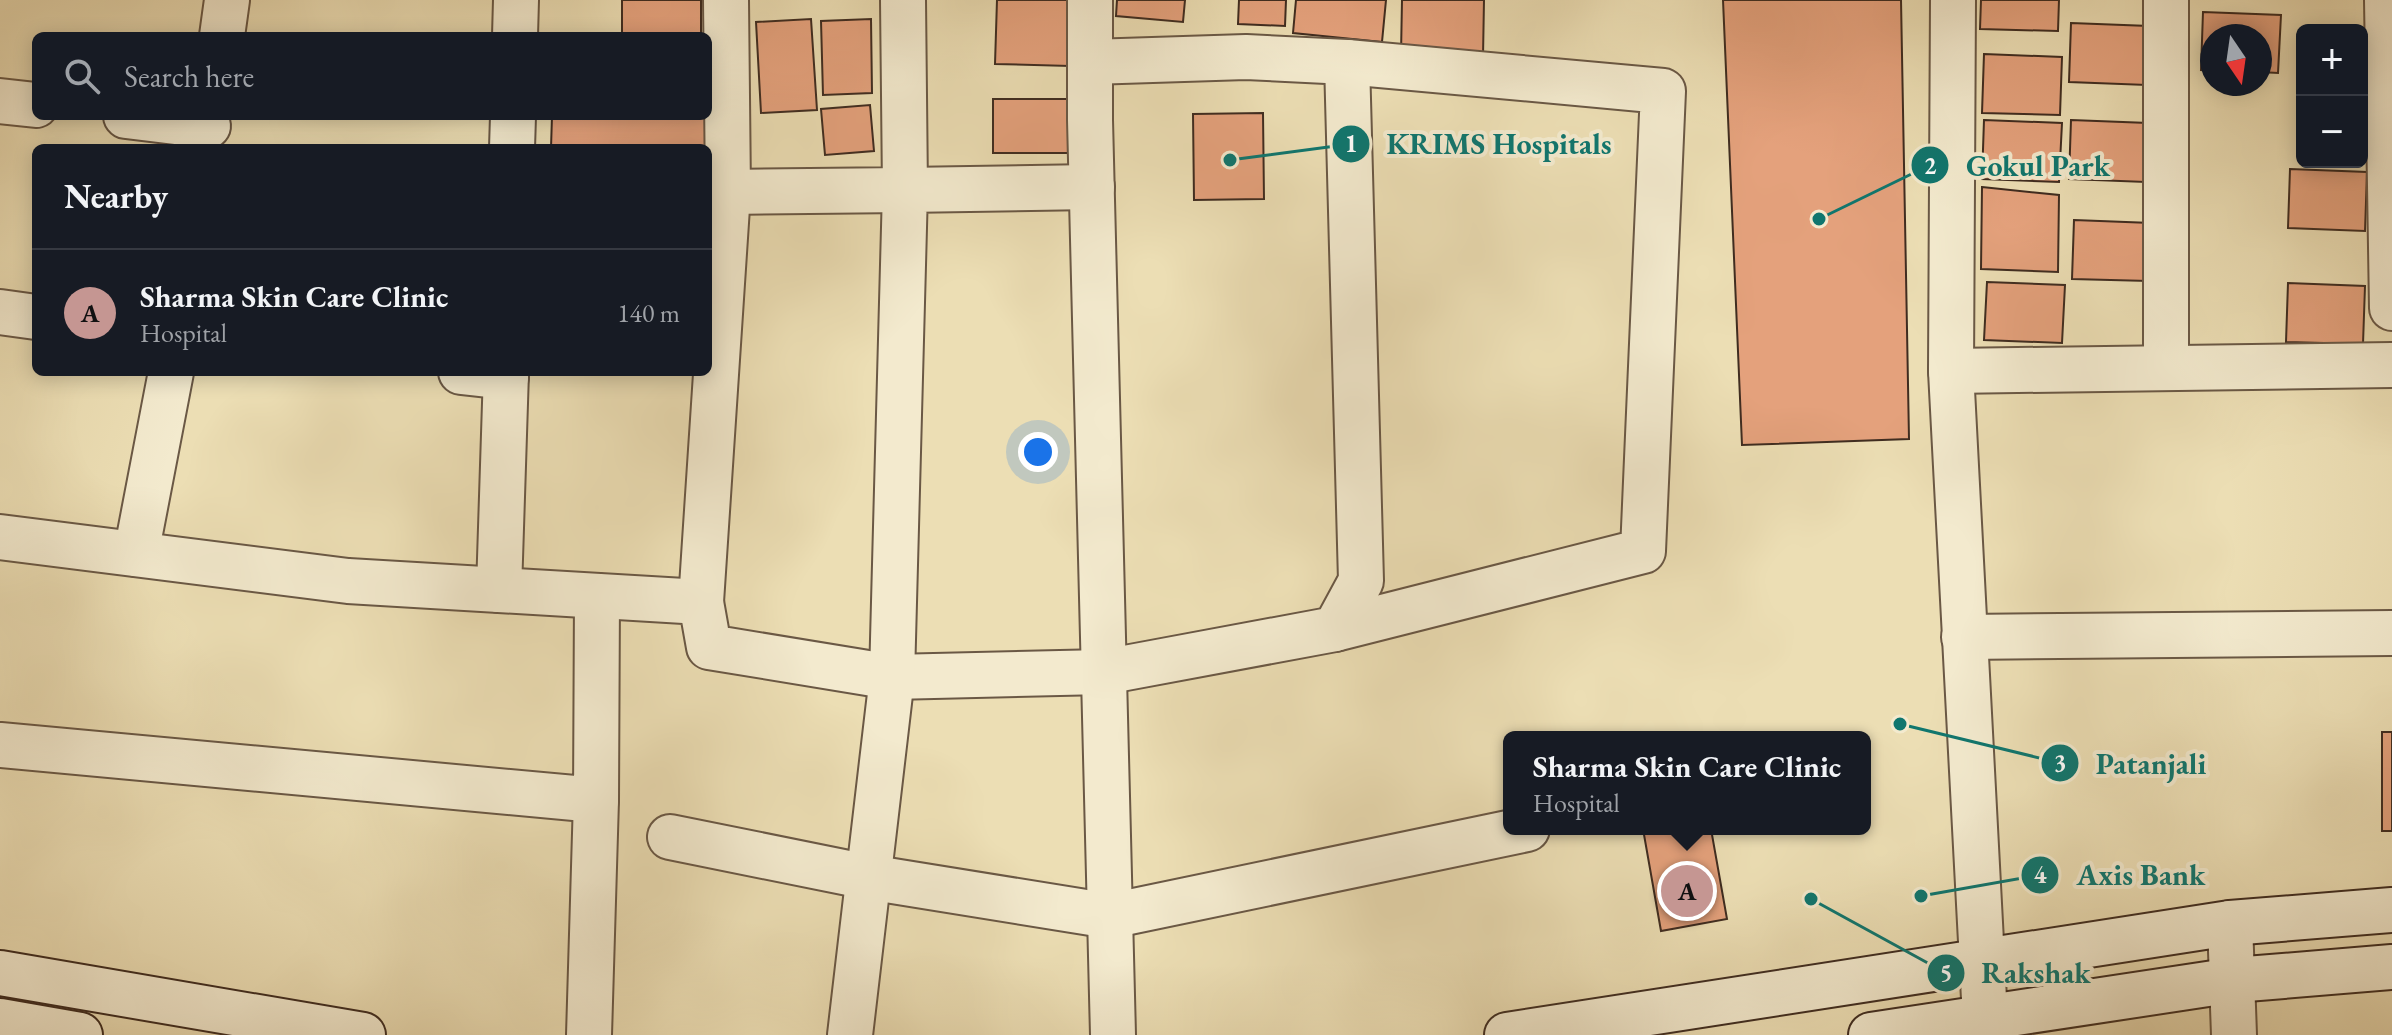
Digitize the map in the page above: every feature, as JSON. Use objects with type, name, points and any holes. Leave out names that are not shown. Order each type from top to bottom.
[{"type":"street","points":[[223,32],[227,0]]},
{"type":"street","points":[[515,32],[516,0]]},
{"type":"street","points":[[726,0],[728,192],[701,602],[709,647],[892,677],[1104,672],[1335,629],[1643,551],[1663,91],[1347,62],[1246,57],[1090,62]]},
{"type":"street","points":[[850,1035],[892,677],[905,190],[903,0]]},
{"type":"street","points":[[1090,0],[1113,1035]]},
{"type":"street","points":[[1953,0],[1951,371],[1985,1018]]},
{"type":"street","points":[[2166,0],[2166,368]]},
{"type":"street","points":[[2387,0],[2392,308]]},
{"type":"street","points":[[1335,629],[1361,581],[1347,62]]},
{"type":"street","points":[[0,101],[32,105]]},
{"type":"street","points":[[149,120],[208,130]]},
{"type":"street","points":[[512,144],[513,120]]},
{"type":"street","points":[[728,192],[1092,187]]},
{"type":"street","points":[[0,312],[32,316]]},
{"type":"street","points":[[1951,371],[2392,365]]},
{"type":"street","points":[[136,554],[170,376]]},
{"type":"street","points":[[499,590],[506,376]]},
{"type":"street","points":[[0,537],[348,581],[701,602]]},
{"type":"street","points":[[589,1035],[596,800],[597,596]]},
{"type":"street","points":[[1964,637],[2392,633]]},
{"type":"street","points":[[0,745],[596,800]]},
{"type":"street","points":[[670,837],[868,877],[1110,916],[1503,834]]},
{"type":"street","points":[[1507,1035],[2230,923],[2392,910]]},
{"type":"street","points":[[2230,923],[2234,1035]]},
{"type":"street","points":[[1871,1035],[2234,980],[2392,967]]},
{"type":"street","points":[[0,973],[363,1035]]},
{"type":"street","points":[[0,1021],[80,1035]]},
{"type":"building","points":[[622,0],[701,0],[701,32],[622,32]]},
{"type":"building","points":[[997,0],[1072,0],[1070,66],[995,64]]},
{"type":"building","points":[[1117,0],[1185,0],[1183,22],[1116,16]]},
{"type":"building","points":[[1239,0],[1286,0],[1285,26],[1238,24]]},
{"type":"building","points":[[1296,0],[1386,0],[1382,42],[1293,33]]},
{"type":"building","points":[[1402,0],[1484,0],[1483,57],[1401,54]]},
{"type":"building","points":[[1723,0],[1901,0],[1909,439],[1742,445]]},
{"type":"building","points":[[1981,0],[2059,0],[2058,31],[1980,29]]},
{"type":"building","points":[[2203,12],[2281,15],[2278,73],[2272,73],[2272,24],[2203,24]]},
{"type":"building","points":[[811,19],[817,110],[761,113],[756,22]]},
{"type":"building","points":[[871,19],[872,93],[823,95],[821,21]]},
{"type":"building","points":[[2071,23],[2149,26],[2147,85],[2069,82]]},
{"type":"building","points":[[1984,54],[2062,57],[2060,115],[1982,113]]},
{"type":"building","points":[[993,99],[1076,99],[1076,153],[993,153]]},
{"type":"building","points":[[870,105],[874,151],[825,155],[821,109]]},
{"type":"building","points":[[1263,113],[1264,199],[1194,200],[1193,114]]},
{"type":"building","points":[[552,120],[707,120],[706,144],[551,144]]},
{"type":"building","points":[[1984,120],[2062,123],[2059,182],[1982,179]]},
{"type":"building","points":[[2071,120],[2148,123],[2146,182],[2069,179]]},
{"type":"building","points":[[2290,169],[2367,172],[2365,231],[2288,228]]},
{"type":"building","points":[[1982,187],[2059,195],[2058,272],[1981,269]]},
{"type":"building","points":[[2074,220],[2151,223],[2149,281],[2072,279]]},
{"type":"building","points":[[1987,282],[2065,285],[2062,343],[1984,340]]},
{"type":"building","points":[[2288,283],[2365,286],[2363,344],[2286,342]]},
{"type":"building","points":[[2382,732],[2392,732],[2392,831],[2382,831]]},
{"type":"building","points":[[1644,835],[1712,835],[1727,919],[1661,931]]},
{"type":"place","name":"KRIMS Hospitals","points":[[1230,160]]},
{"type":"place","name":"Gokul Park","points":[[1819,219]]},
{"type":"place","name":"Patanjali","points":[[1900,724]]},
{"type":"place","name":"Sharma Skin Care Clinic","points":[[1687,891]]},
{"type":"place","name":"Axis Bank","points":[[1921,896]]},
{"type":"place","name":"Rakshak","points":[[1811,899]]}]
